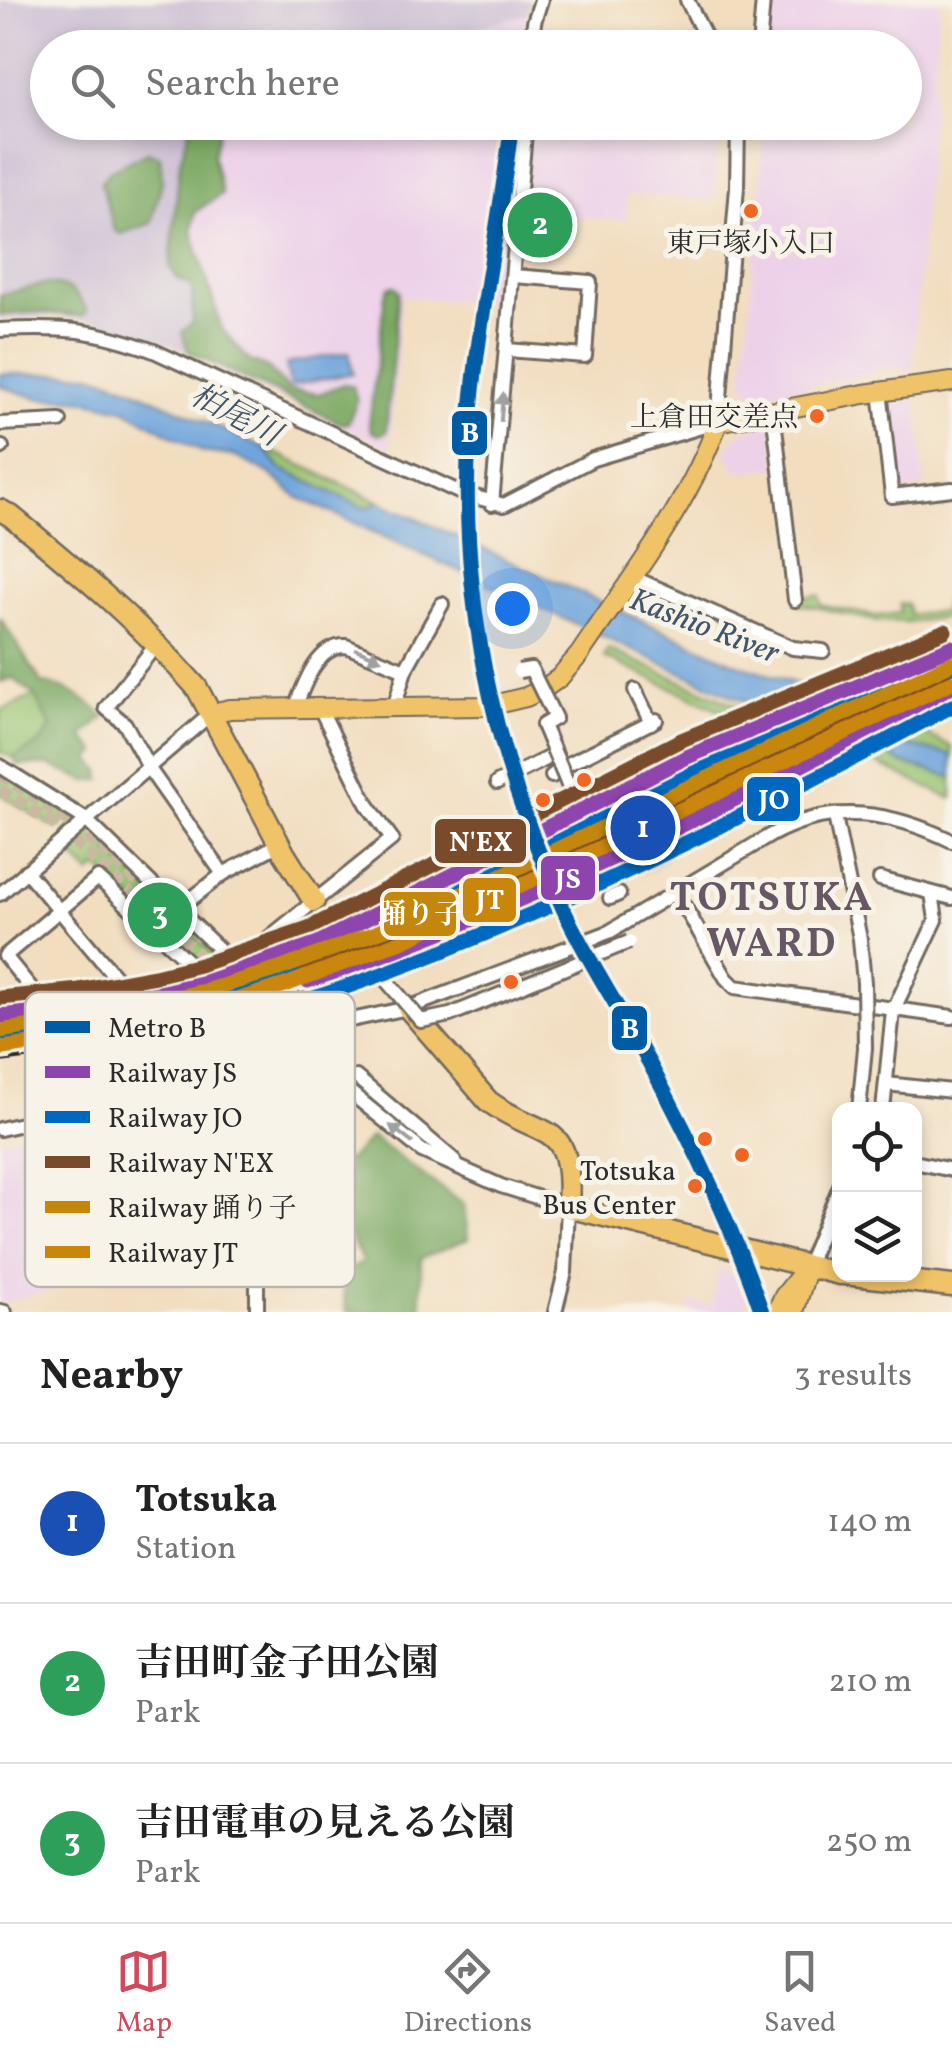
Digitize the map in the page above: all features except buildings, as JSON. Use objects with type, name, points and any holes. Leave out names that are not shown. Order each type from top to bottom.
[{"type":"highway","points":[[0,510],[39,539],[156,644],[198,688],[279,844],[314,902]]},
{"type":"highway","points":[[408,1008],[488,1101],[548,1130],[556,1138],[568,1172],[568,1206],[832,1272]]},
{"type":"highway","points":[[918,1282],[952,1286]]},
{"type":"main road","points":[[212,713],[230,709],[469,708],[526,697],[560,678],[586,644],[686,491],[718,422],[880,391],[952,382]]},
{"type":"main road","points":[[776,1312],[807,1268]]},
{"type":"main road","points":[[794,1312],[807,1268]]},
{"type":"street","points":[[533,30],[541,0]]},
{"type":"street","points":[[686,0],[702,30]]},
{"type":"street","points":[[760,30],[763,0]]},
{"type":"street","points":[[492,504],[524,140]]},
{"type":"street","points":[[0,330],[85,330],[138,345],[444,486],[492,504],[515,501],[593,459],[718,422],[738,140]]},
{"type":"street","points":[[507,350],[585,356],[590,282],[513,276]]},
{"type":"street","points":[[880,391],[892,496],[952,489]]},
{"type":"street","points":[[774,410],[795,600]]},
{"type":"street","points":[[0,424],[60,421]]},
{"type":"street","points":[[630,579],[792,648],[823,651]]},
{"type":"street","points":[[394,708],[405,670],[442,604]]},
{"type":"street","points":[[156,644],[106,708],[125,724],[148,766],[223,874]]},
{"type":"street","points":[[295,708],[323,654],[338,645],[405,670]]},
{"type":"street","points":[[519,671],[531,669],[555,718],[543,724],[556,765],[577,799],[581,816]]},
{"type":"street","points":[[497,783],[556,765],[654,722],[635,690]]},
{"type":"street","points":[[48,992],[123,986],[197,970],[250,953],[392,839],[368,804],[320,708]]},
{"type":"street","points":[[0,894],[212,713]]},
{"type":"street","points":[[0,766],[84,819],[223,953],[234,956]]},
{"type":"street","points":[[355,1019],[408,1008],[608,932],[784,828],[835,816],[872,814],[898,818],[952,841]]},
{"type":"street","points":[[835,816],[860,940],[864,982],[865,1048],[860,1102]]},
{"type":"street","points":[[177,910],[223,874],[279,844]]},
{"type":"street","points":[[26,871],[123,986]]},
{"type":"street","points":[[34,992],[5,956],[98,878],[197,970]]},
{"type":"street","points":[[880,878],[952,898]]},
{"type":"street","points":[[676,892],[726,978],[735,986],[893,1011],[952,1016]]},
{"type":"street","points":[[883,1102],[893,1011],[936,920],[932,893]]},
{"type":"street","points":[[312,926],[333,918],[421,1021],[450,1015],[629,942]]},
{"type":"street","points":[[356,1077],[463,1169]]},
{"type":"street","points":[[886,1084],[952,1090]]},
{"type":"street","points":[[355,1096],[422,1150],[501,1186],[568,1206],[566,1272],[555,1312]]},
{"type":"street","points":[[0,1130],[25,1124]]},
{"type":"street","points":[[922,1164],[952,1170]]},
{"type":"street","points":[[807,1268],[838,1192]]},
{"type":"street","points":[[257,1287],[258,1312]]},
{"type":"shaded area","points":[[0,0],[532,0],[527,14],[465,30],[30,30],[30,140],[201,140],[184,257],[210,323],[258,388],[171,345],[128,329],[59,316],[0,319]]},
{"type":"shaded area","points":[[773,0],[940,0],[912,371],[880,367],[870,374],[757,395],[743,384],[764,140],[922,140],[922,30],[771,30]]},
{"type":"shaded area","points":[[527,14],[525,30],[467,30]]},
{"type":"shaded area","points":[[201,140],[516,140],[502,304],[402,297],[390,449],[258,388],[210,323],[184,257]]},
{"type":"shaded area","points":[[529,140],[719,140],[713,200],[628,194],[626,220],[523,213]]},
{"type":"shaded area","points":[[916,397],[925,487],[899,491],[895,488],[886,407],[888,403]]},
{"type":"shaded area","points":[[773,424],[777,468],[738,472],[726,455],[733,440],[747,430]]},
{"type":"shaded area","points":[[25,1134],[25,1287],[64,1287],[0,1304],[0,1140]]},
{"type":"shaded area","points":[[719,1270],[736,1274],[747,1292],[743,1312],[689,1312],[691,1302],[711,1305]]},
{"type":"green space","points":[[186,140],[216,140],[213,157],[222,194],[195,212],[192,231],[222,329],[250,361],[268,368],[289,390],[319,394],[344,384],[353,386],[357,401],[348,423],[342,424],[188,351],[182,332],[193,323],[192,286],[177,278],[170,267],[180,162]]},
{"type":"green space","points":[[147,152],[160,156],[162,182],[151,223],[121,234],[114,230],[101,182],[110,171]]},
{"type":"green space","points":[[45,284],[70,290],[87,311],[83,316],[34,312],[0,315],[0,295]]},
{"type":"green space","points":[[395,286],[399,291],[386,432],[379,435],[369,425],[385,295],[389,287]]},
{"type":"green space","points":[[265,448],[378,501],[362,507],[279,468]]},
{"type":"green space","points":[[819,595],[821,605],[876,616],[900,613],[900,604],[907,604],[909,615],[944,611],[944,601],[952,600],[952,616],[911,622],[876,621],[797,603],[796,598]]},
{"type":"green space","points":[[0,618],[42,683],[76,695],[105,717],[83,736],[97,753],[90,758],[102,773],[102,780],[86,781],[49,765],[17,765],[14,757],[40,743],[51,727],[34,695],[13,678],[0,682]]},
{"type":"green space","points":[[608,649],[738,706],[744,721],[604,657]]},
{"type":"green space","points":[[36,695],[52,726],[40,744],[13,758],[0,752],[0,711]]},
{"type":"green space","points":[[775,695],[794,697],[902,763],[952,777],[952,799],[757,707],[763,699]]},
{"type":"green space","points":[[853,696],[952,747],[952,755],[904,745]]},
{"type":"green space","points":[[0,771],[68,813],[68,818],[60,827],[54,827],[0,794]]},
{"type":"green space","points":[[92,834],[214,958],[200,963],[98,868],[90,874],[65,849],[83,835]]},
{"type":"green space","points":[[371,1137],[464,1205],[468,1239],[421,1258],[421,1312],[346,1312],[343,1287],[355,1287],[355,1267],[363,1262],[355,1247],[355,1154]]},
{"type":"water","points":[[349,352],[353,373],[290,386],[286,364]]},
{"type":"water","points":[[0,374],[92,374],[119,383],[265,448],[279,468],[362,507],[378,501],[735,663],[806,687],[829,683],[853,696],[904,745],[952,755],[952,777],[902,763],[794,697],[769,697],[757,707],[297,497],[269,473],[234,456],[203,452],[124,409],[79,399],[37,398],[0,386]]},
{"type":"tunnel","points":[[0,775],[76,828],[192,930]]},
{"type":"tunnel","points":[[0,790],[57,826],[239,992]]},
{"type":"tunnel","points":[[218,954],[261,992]]},
{"type":"railway","points":[[295,992],[431,944],[665,847],[952,697]]},
{"type":"railway","points":[[0,1059],[25,1056]]},
{"type":"metro line","name":"B","points":[[509,140],[478,347],[467,485],[469,547],[485,670],[516,790],[562,906],[687,1134],[735,1240],[762,1312]]},
{"type":"rail line","name":"N'EX","points":[[59,992],[200,965],[311,927],[679,741],[945,631]]},
{"type":"rail line","name":"JS","points":[[163,992],[205,982],[318,943],[687,757],[952,647]]},
{"type":"rail line","name":"踊り子","points":[[199,992],[279,969],[394,926],[952,663]]},
{"type":"rail line","name":"JO","points":[[231,992],[324,960],[694,773],[952,666]]},
{"type":"rail line","name":"N'EX","points":[[302,964],[549,868],[708,793],[944,671]]},
{"type":"rail line","name":"JT","points":[[262,992],[400,942],[952,682]]},
{"type":"rail line","name":"JS","points":[[308,981],[475,919],[556,884],[716,809],[952,686]]},
{"type":"rail line","name":"JO","points":[[331,992],[479,936],[639,866],[952,706]]},
{"type":"rail line","name":"N'EX","points":[[0,998],[25,995]]},
{"type":"rail line","name":"JS","points":[[0,1016],[25,1013]]},
{"type":"rail line","name":"踊り子","points":[[0,1031],[25,1027]]},
{"type":"rail line","name":"JO","points":[[2,1033],[25,1030]]},
{"type":"rail line","name":"JT","points":[[3,1048],[25,1045]]},
{"type":"place","name":"東戸塚小入口","points":[[751,211]]},
{"type":"place","name":"吉田町金子田公園","points":[[540,225]]},
{"type":"place","name":"上倉田交差点","points":[[817,416]]},
{"type":"place","name":"Totsuka","points":[[643,828]]},
{"type":"place","name":"吉田電車の見える公園","points":[[160,915]]},
{"type":"place","name":"Totsuka Bus Center","points":[[695,1186]]},
{"type":"district","name":"TOTSUKA WARD","points":[[772,919]]},
{"type":"water label","name":"柏尾川","points":[[236,414]]},
{"type":"water label","name":"Kashio River","points":[[705,625]]}]
